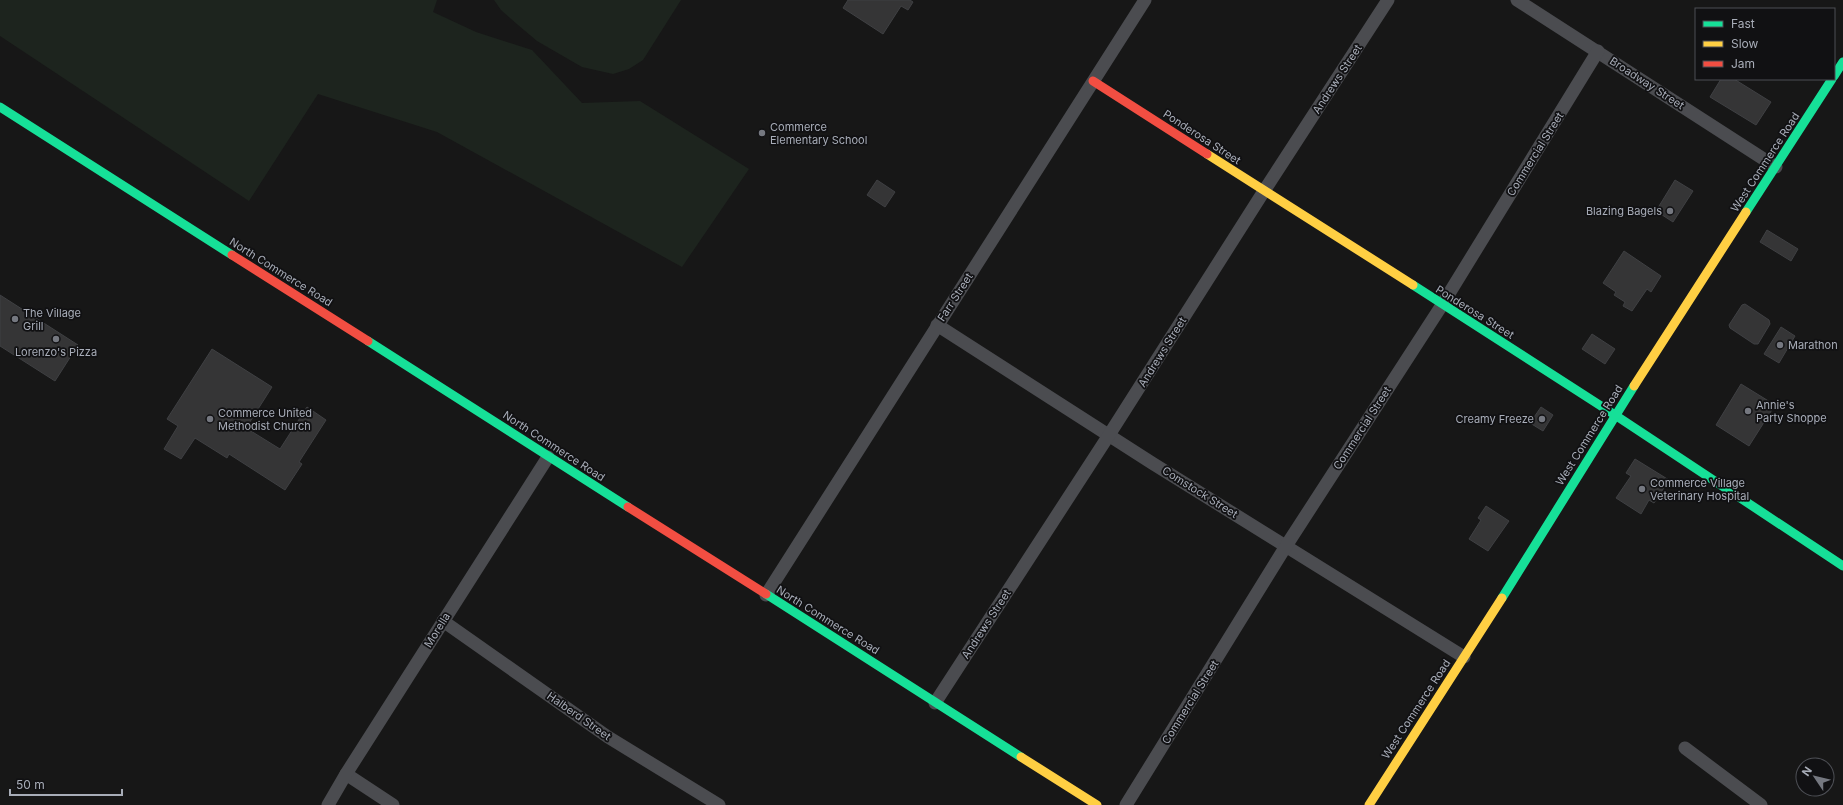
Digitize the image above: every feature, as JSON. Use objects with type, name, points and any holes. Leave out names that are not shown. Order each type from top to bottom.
[{"type":"main road","points":[[1835,74],[1843,62]]},
{"type":"main road","name":"West Commerce Road","points":[[1369,805],[1551,521],[1615,415],[1831,80]]},
{"type":"main road","name":"Ponderosa Street","points":[[1093,81],[1615,415],[1843,566]]},
{"type":"main road","name":"North Commerce Road","points":[[0,107],[1097,805]]},
{"type":"street","name":"Farr Street","points":[[766,595],[1145,0]]},
{"type":"street","name":"Andrews Street","points":[[935,703],[1388,0]]},
{"type":"street","name":"Broadway Street","points":[[1517,0],[1776,167]]},
{"type":"street","name":"Commercial Street","points":[[1126,805],[1286,546],[1442,305],[1598,51]]},
{"type":"street","name":"Comstock Street","points":[[937,325],[1109,435],[1464,657]]},
{"type":"street","name":"Morella","points":[[328,805],[346,774],[548,457]]},
{"type":"street","name":"Halberd Street","points":[[443,622],[608,737],[719,805]]},
{"type":"street","points":[[1685,748],[1760,805]]},
{"type":"street","points":[[346,774],[393,805]]},
{"type":"shaded area","points":[[0,0],[437,0],[433,12],[476,32],[532,50],[582,103],[640,101],[749,169],[682,267],[437,132],[318,94],[249,201],[0,36]]},
{"type":"shaded area","points":[[494,0],[681,0],[643,60],[629,69],[613,74],[582,67],[537,41],[501,10]]},
{"type":"building","points":[[848,0],[910,0],[913,2],[908,10],[901,6],[883,34],[843,8]]},
{"type":"building","points":[[1720,80],[1736,80],[1771,102],[1756,125],[1710,97]]},
{"type":"building","points":[[877,180],[895,192],[885,207],[867,195]]},
{"type":"building","points":[[1675,180],[1693,191],[1673,222],[1656,211]]},
{"type":"building","points":[[1767,230],[1798,249],[1791,261],[1760,242]]},
{"type":"building","points":[[1624,251],[1661,276],[1651,292],[1647,289],[1632,311],[1623,306],[1625,302],[1614,295],[1616,292],[1603,283]]},
{"type":"building","points":[[0,295],[78,345],[55,381],[0,346]]},
{"type":"building","points":[[1745,304],[1769,320],[1770,324],[1758,344],[1754,344],[1730,328],[1729,325],[1742,305]]},
{"type":"building","name":"Marathon","points":[[1781,327],[1795,336],[1779,363],[1764,354]]},
{"type":"building","points":[[1592,334],[1615,349],[1605,364],[1582,349]]},
{"type":"building","name":"Commerce United Methodist Church","points":[[212,349],[272,387],[246,428],[280,449],[307,407],[326,420],[299,462],[302,464],[285,490],[229,454],[227,458],[195,438],[181,459],[164,449],[178,426],[167,419]]},
{"type":"building","name":"Annie's Party Shoppe","points":[[1741,384],[1775,405],[1749,446],[1716,425]]},
{"type":"building","name":"Creamy Freeze","points":[[1541,407],[1553,415],[1543,431],[1530,423]]},
{"type":"building","name":"Commerce Village Veterinary Hospital","points":[[1635,459],[1669,480],[1654,503],[1649,500],[1641,514],[1616,498],[1631,476],[1626,473]]},
{"type":"building","points":[[1486,506],[1509,521],[1488,551],[1469,539],[1481,520],[1478,518]]},
{"type":"traffic: fast","points":[[1835,74],[1843,62]]},
{"type":"traffic: fast","points":[[1746,212],[1831,80]]},
{"type":"traffic: fast","points":[[0,107],[232,255]]},
{"type":"traffic: fast","points":[[1413,285],[1615,415],[1843,566]]},
{"type":"traffic: fast","points":[[368,341],[628,507]]},
{"type":"traffic: fast","points":[[1502,598],[1634,386]]},
{"type":"traffic: fast","points":[[766,594],[1021,757]]},
{"type":"traffic: slow","points":[[1207,154],[1413,285]]},
{"type":"traffic: slow","points":[[1634,386],[1746,212]]},
{"type":"traffic: slow","points":[[1369,805],[1502,598]]},
{"type":"traffic: slow","points":[[1021,757],[1097,805]]},
{"type":"traffic: jam","points":[[1093,81],[1207,154]]},
{"type":"traffic: jam","points":[[232,255],[368,341]]},
{"type":"traffic: jam","points":[[628,507],[766,594]]},
{"type":"place","name":"Commerce Elementary School","points":[[762,133]]},
{"type":"place","name":"Blazing Bagels","points":[[1670,211]]},
{"type":"place","name":"The Village Grill","points":[[15,319]]},
{"type":"place","name":"Lorenzo's Pizza","points":[[56,339]]},
{"type":"place","name":"Marathon","points":[[1780,345]]},
{"type":"place","name":"Annie's Party Shoppe","points":[[1748,411]]},
{"type":"place","name":"Commerce United Methodist Church","points":[[210,419]]},
{"type":"place","name":"Creamy Freeze","points":[[1542,419]]},
{"type":"place","name":"Commerce Village Veterinary Hospital","points":[[1642,489]]}]
